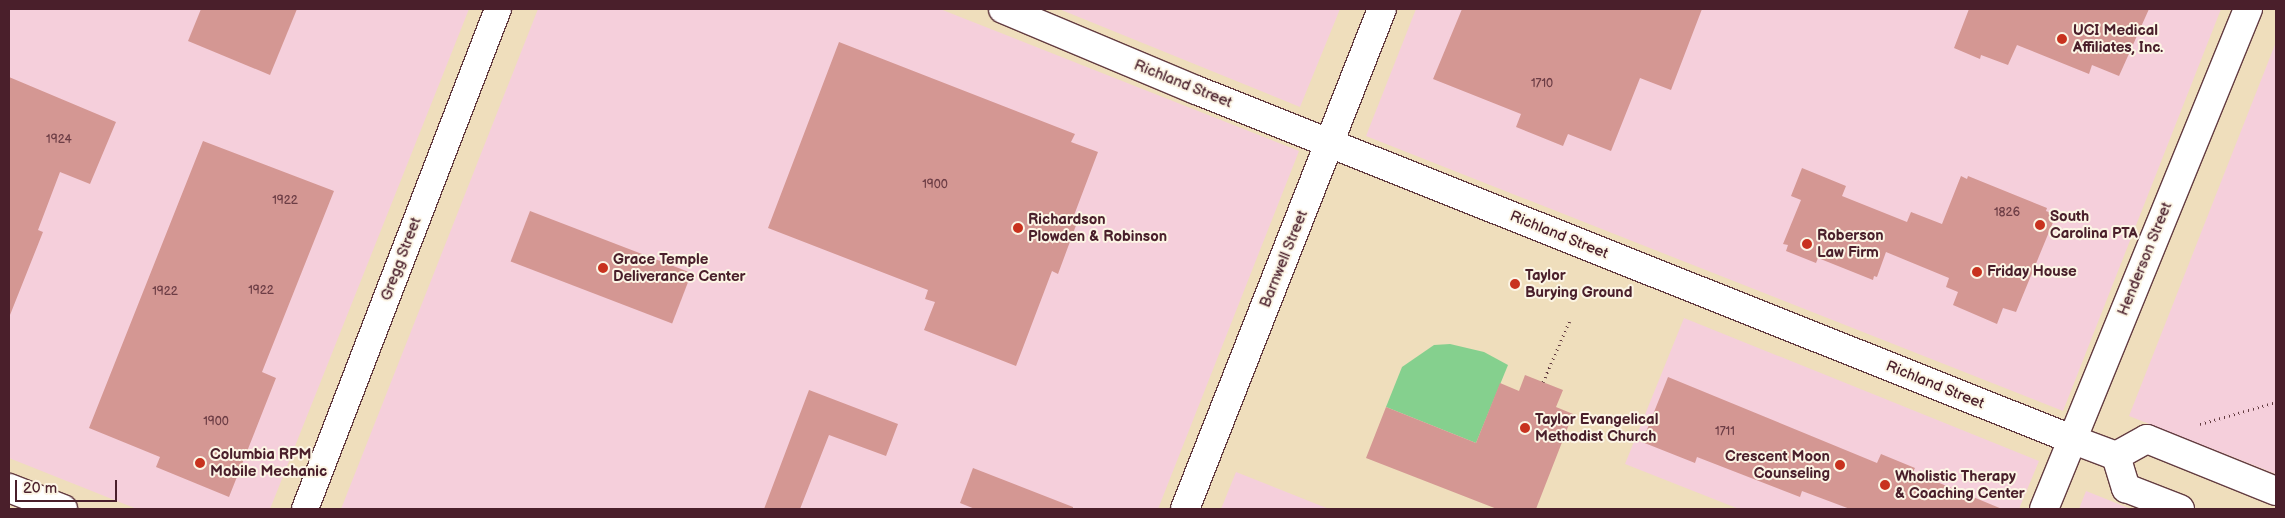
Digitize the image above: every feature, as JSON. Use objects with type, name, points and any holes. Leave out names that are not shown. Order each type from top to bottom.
[{"type":"street","name":"Gregg Street","points":[[305,509],[498,9]]},
{"type":"street","name":"Richland Street","points":[[1003,9],[1330,143],[2071,440],[2116,456]]},
{"type":"street","name":"Barnwell Street","points":[[1185,509],[1382,9]]},
{"type":"street","name":"Henderson Street","points":[[2044,509],[2248,9]]},
{"type":"street","points":[[2180,509],[2126,488],[2116,456],[2147,439],[2276,491]]},
{"type":"street","points":[[9,488],[63,509]]},
{"type":"path","points":[[1543,382],[1570,320]]},
{"type":"path","points":[[2200,424],[2276,402]]},
{"type":"shaded area","points":[[9,9],[469,9],[270,509],[137,509],[9,458]]},
{"type":"shaded area","points":[[538,9],[940,9],[1299,151],[1158,509],[341,509]]},
{"type":"shaded area","points":[[1059,9],[1340,9],[1300,107]]},
{"type":"shaded area","points":[[1416,9],[2221,9],[2063,411],[1366,136]]},
{"type":"shaded area","points":[[2276,42],[2276,474],[2129,416]]},
{"type":"shaded area","points":[[1684,318],[2039,461],[2019,509],[1739,509],[1625,464]]},
{"type":"shaded area","points":[[1236,472],[1329,509],[1221,509]]},
{"type":"shaded area","points":[[2086,491],[2131,509],[2079,509]]},
{"type":"green space","points":[[1450,344],[1484,352],[1508,365],[1476,443],[1386,407],[1402,367],[1434,345]]},
{"type":"building","points":[[201,9],[297,9],[270,75],[188,41]]},
{"type":"building","points":[[1462,9],[1702,9],[1671,90],[1640,78],[1611,151],[1568,134],[1563,146],[1516,127],[1521,114],[1433,79]]},
{"type":"building","points":[[1969,9],[2149,9],[2119,76],[2092,65],[2089,74],[2017,45],[2008,65],[1981,55],[1980,59],[1954,48]]},
{"type":"building","points":[[839,42],[1075,134],[1071,142],[1098,152],[1073,218],[1078,220],[1058,274],[1052,271],[1016,366],[924,330],[935,302],[925,299],[928,290],[768,228]]},
{"type":"building","points":[[9,77],[116,122],[90,184],[60,172],[38,230],[43,232],[10,315]]},
{"type":"building","points":[[203,141],[334,191],[262,372],[276,378],[229,497],[156,467],[160,457],[89,428]]},
{"type":"building","points":[[1802,168],[1846,186],[1842,196],[1907,222],[1911,212],[1942,224],[1961,176],[1967,179],[1968,176],[2047,208],[2046,211],[2056,215],[2016,312],[2003,308],[1997,324],[1953,305],[1958,292],[1946,287],[1949,278],[1886,252],[1877,277],[1874,276],[1873,280],[1818,258],[1816,263],[1786,251],[1788,245],[1783,244],[1801,200],[1791,196]]},
{"type":"building","name":"Grace Temple Deliverance Center","points":[[530,211],[692,273],[672,323],[511,261]]},
{"type":"building","name":"Taylor Evangelical Methodist Church","points":[[1525,375],[1563,390],[1556,407],[1573,414],[1536,509],[1497,509],[1366,458],[1386,407],[1476,443],[1500,383],[1519,391]]},
{"type":"building","points":[[1668,377],[1877,463],[1881,454],[1915,468],[1913,472],[2002,509],[1850,509],[1802,491],[1800,497],[1697,457],[1695,463],[1642,442]]},
{"type":"building","points":[[809,390],[898,424],[886,456],[829,435],[800,509],[764,509]]},
{"type":"building","points":[[973,468],[1073,507],[1073,509],[975,509],[960,503]]},
{"type":"place","name":"UCI Medical Affiliates, Inc.","points":[[2062,39]]},
{"type":"place","name":"South Carolina PTA","points":[[2040,225]]},
{"type":"place","name":"Richardson Plowden & Robinson","points":[[1018,228]]},
{"type":"place","name":"Roberson Law Firm","points":[[1807,244]]},
{"type":"place","name":"Grace Temple Deliverance Center","points":[[603,268]]},
{"type":"place","name":"Friday House","points":[[1977,272]]},
{"type":"place","name":"Taylor Burying Ground","points":[[1515,284]]},
{"type":"place","name":"Taylor Evangelical Methodist Church","points":[[1525,428]]},
{"type":"place","name":"Columbia RPM Mobile Mechanic","points":[[200,463]]},
{"type":"place","name":"Crescent Moon Counseling","points":[[1840,465]]},
{"type":"place","name":"Wholistic Therapy & Coaching Center","points":[[1885,485]]}]
